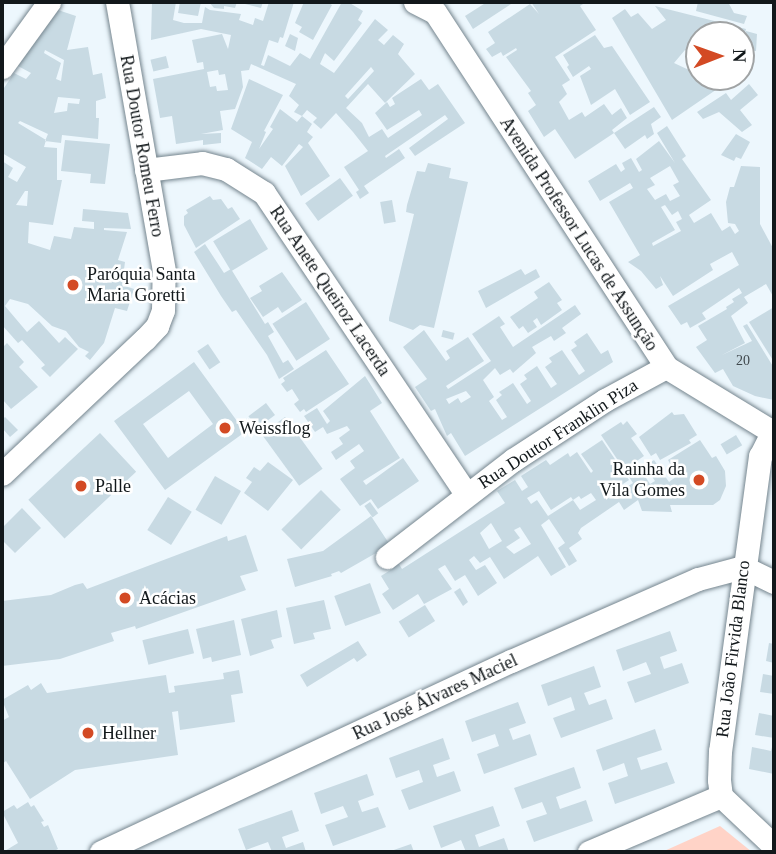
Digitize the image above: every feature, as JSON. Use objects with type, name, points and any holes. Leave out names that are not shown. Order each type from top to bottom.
[{"type":"street","points":[[2,67],[49,2]]},
{"type":"street","name":"Rua Doutor Romeu Ferro","points":[[2,474],[157,326],[163,310],[164,271],[117,2]]},
{"type":"street","name":"Avenida Professor Lucas de Assunção","points":[[426,5],[666,368],[773,431]]},
{"type":"street","name":"Rua Anete Queiroz Lacerda","points":[[146,170],[202,163],[226,169],[264,194],[466,494]]},
{"type":"street","name":"Rua Doutor Franklin Piza","points":[[387,557],[513,460],[605,400],[666,368]]},
{"type":"street","name":"Rua João Firvida Blanco","points":[[721,796],[720,751],[743,567],[760,457],[773,431]]},
{"type":"street","points":[[743,567],[774,582]]},
{"type":"street","name":"Rua José Álvares Maciel","points":[[101,852],[511,661],[698,579],[743,567]]},
{"type":"street","points":[[589,852],[721,796],[774,846]]},
{"type":"shaded area","points":[[720,826],[752,852],[662,852]]},
{"type":"building","points":[[152,2],[176,2],[173,20],[184,23],[202,23],[205,7],[241,14],[239,20],[253,25],[255,18],[263,21],[269,2],[294,2],[283,38],[280,37],[278,43],[269,40],[261,65],[264,66],[268,55],[290,66],[300,53],[310,59],[342,2],[348,2],[363,11],[358,20],[362,23],[334,61],[325,53],[320,64],[334,73],[375,19],[388,30],[378,40],[384,45],[393,35],[404,44],[398,54],[415,74],[385,103],[368,84],[346,108],[362,123],[369,137],[382,129],[388,138],[422,115],[419,110],[387,130],[375,113],[387,102],[390,107],[395,104],[392,98],[421,79],[429,90],[438,84],[465,123],[415,156],[409,148],[448,119],[445,115],[385,156],[386,158],[399,149],[405,158],[364,186],[369,193],[360,199],[356,192],[359,190],[344,167],[368,151],[353,132],[336,113],[321,129],[313,122],[317,118],[307,110],[302,116],[294,112],[299,105],[289,96],[296,84],[251,64],[249,70],[241,71],[243,87],[235,109],[220,111],[223,130],[201,134],[221,133],[221,143],[203,145],[203,140],[176,144],[172,116],[160,118],[153,79],[204,69],[203,62],[197,63],[192,40],[222,34],[228,49],[231,35],[201,29],[151,40]],"holes":[[[371,67],[374,71],[348,99],[345,96]],[[218,70],[219,75],[225,74],[228,90],[217,91],[216,86],[210,87],[207,72]]]},
{"type":"building","points":[[180,2],[201,2],[198,16],[178,13]]},
{"type":"building","points":[[209,2],[237,2],[235,8],[224,6],[224,9],[214,8]]},
{"type":"building","points":[[237,2],[263,2],[261,8]]},
{"type":"building","points":[[304,2],[327,2],[332,5],[313,40],[299,32],[302,27],[295,23]]},
{"type":"building","points":[[487,2],[514,2],[473,29],[465,16]]},
{"type":"building","points":[[531,2],[586,2],[580,6],[596,30],[555,57],[570,80],[562,85],[567,94],[559,102],[569,120],[582,112],[585,117],[604,104],[612,115],[621,108],[627,118],[612,130],[614,133],[575,159],[555,129],[544,137],[528,111],[536,105],[528,93],[531,91],[506,57],[517,50],[516,48],[503,56],[501,52],[492,57],[486,49],[495,43],[488,32],[530,4],[539,14]]},
{"type":"building","points":[[698,2],[728,2],[734,13],[747,16],[745,21],[733,21],[696,11]]},
{"type":"building","points":[[655,6],[714,21],[685,21],[685,50],[674,63],[685,68],[685,91],[714,91],[672,120],[612,18],[625,9],[631,17],[638,13],[652,29],[666,20]]},
{"type":"building","points":[[58,10],[76,16],[67,50],[88,47],[93,75],[102,73],[106,98],[96,101],[96,118],[99,118],[98,139],[62,135],[61,143],[46,141],[44,147],[57,148],[57,180],[62,180],[53,225],[29,222],[28,243],[50,250],[54,236],[71,239],[74,227],[94,229],[94,222],[82,221],[83,209],[128,213],[131,229],[104,230],[127,232],[118,260],[125,262],[122,285],[134,289],[127,311],[115,308],[104,343],[90,360],[85,356],[89,352],[79,347],[66,331],[52,326],[28,304],[10,299],[5,306],[27,332],[39,321],[59,343],[65,337],[78,349],[50,377],[41,368],[45,365],[22,340],[18,343],[2,325],[2,161],[13,168],[8,177],[17,182],[26,167],[2,153],[2,91],[14,73],[26,79],[31,73],[18,66]],"holes":[[[45,50],[64,60],[61,81],[56,79],[61,63],[44,53]],[[58,97],[80,99],[79,104],[68,103],[67,111],[54,113]],[[20,121],[48,134],[46,140],[18,123]],[[25,191],[28,191],[27,206],[16,205]]]},
{"type":"building","points":[[290,34],[298,38],[295,51],[285,46]]},
{"type":"building","points":[[595,35],[604,48],[612,46],[650,102],[630,115],[615,89],[591,105],[580,76],[591,69],[589,66],[573,77],[567,67],[569,65],[563,55]]},
{"type":"building","points":[[166,56],[169,68],[153,72],[150,60]]},
{"type":"building","points":[[249,79],[283,95],[264,131],[266,132],[259,149],[273,129],[270,127],[280,109],[297,122],[302,116],[312,124],[307,132],[313,137],[308,143],[330,176],[301,196],[285,166],[303,147],[299,144],[282,166],[271,157],[262,169],[245,158],[252,142],[231,129]]},
{"type":"building","points":[[741,91],[755,91],[758,95],[740,110],[752,125],[742,132],[719,112],[703,119],[697,112],[726,93],[731,100]]},
{"type":"building","points":[[654,107],[661,117],[651,124],[654,134],[647,139],[645,135],[625,149],[614,133]]},
{"type":"building","points":[[667,126],[686,156],[682,159],[711,200],[689,215],[694,223],[711,213],[722,231],[730,226],[735,234],[739,231],[735,224],[728,223],[726,202],[730,187],[734,187],[741,166],[760,167],[760,224],[774,250],[774,298],[766,284],[744,297],[748,303],[731,316],[745,343],[722,355],[752,341],[743,326],[747,324],[774,368],[774,400],[755,396],[733,386],[723,369],[715,373],[696,347],[707,340],[698,326],[727,309],[726,307],[734,302],[732,299],[742,293],[739,288],[702,313],[706,319],[690,328],[687,322],[681,325],[668,306],[739,265],[732,252],[710,264],[713,270],[673,296],[660,276],[663,285],[656,289],[641,271],[628,262],[640,255],[609,202],[633,188],[630,183],[600,201],[588,181],[616,164],[621,172],[625,169],[622,163],[631,158],[639,172],[642,170],[636,159],[659,141],[675,163],[657,133]],"holes":[[[670,166],[679,182],[673,185],[680,196],[670,201],[666,194],[655,200],[647,189],[655,185],[650,178]],[[665,205],[672,215],[678,211],[682,219],[676,222],[681,231],[653,246],[652,243],[675,230],[661,207]]]},
{"type":"building","points":[[736,134],[750,142],[741,159],[736,157],[734,161],[721,155]]},
{"type":"building","points":[[65,140],[110,144],[105,184],[90,183],[91,174],[61,171]]},
{"type":"building","points":[[428,163],[451,168],[449,178],[468,182],[434,328],[420,325],[413,330],[389,321],[389,318],[414,214],[406,212],[407,205],[417,171],[425,172]]},
{"type":"building","points":[[340,178],[353,196],[318,221],[305,203]]},
{"type":"building","points":[[210,196],[213,200],[221,199],[228,209],[232,207],[240,219],[196,248],[184,225],[184,216],[188,213],[186,210]]},
{"type":"building","points":[[392,200],[396,222],[384,224],[380,202]]},
{"type":"building","points":[[250,219],[268,249],[231,271],[213,241]]},
{"type":"building","points":[[205,244],[224,273],[231,269],[265,324],[268,322],[274,332],[268,336],[283,363],[288,360],[294,369],[279,379],[267,355],[236,310],[232,312],[194,252]]},
{"type":"building","points":[[521,269],[525,275],[536,269],[540,277],[486,308],[478,291]]},
{"type":"building","points":[[282,272],[302,300],[282,313],[278,307],[263,317],[250,298],[262,291],[259,286]]},
{"type":"building","points":[[549,282],[562,300],[557,303],[562,310],[541,325],[537,318],[533,321],[537,327],[528,333],[523,326],[519,329],[510,317],[538,298],[534,292]]},
{"type":"building","points":[[306,302],[330,339],[296,361],[272,324]]},
{"type":"building","points":[[575,305],[581,314],[562,328],[566,333],[554,341],[551,336],[532,347],[536,353],[513,373],[510,369],[500,375],[495,368],[483,380],[494,397],[489,401],[502,420],[507,417],[496,400],[502,395],[499,392],[513,383],[527,404],[531,401],[520,384],[527,379],[524,375],[537,366],[551,388],[557,384],[545,367],[552,362],[549,358],[562,350],[579,375],[585,371],[571,350],[577,346],[574,342],[587,333],[601,354],[608,350],[613,362],[465,456],[451,433],[447,436],[435,409],[431,411],[415,387],[427,379],[403,347],[424,330],[446,361],[450,358],[446,351],[468,337],[484,361],[446,386],[448,389],[491,361],[472,334],[499,316],[505,324],[500,327],[513,347]],"holes":[[[466,391],[471,397],[461,403],[458,398],[449,404],[446,399]]]},
{"type":"building","points":[[774,307],[774,362],[749,322]]},
{"type":"building","points":[[443,330],[455,333],[453,340],[441,337]]},
{"type":"building","points":[[7,343],[24,362],[19,367],[38,387],[11,409],[2,399],[2,348]]},
{"type":"building","points":[[208,344],[220,362],[210,370],[197,351]]},
{"type":"building","points":[[326,350],[349,384],[306,412],[304,409],[300,412],[294,404],[299,400],[292,389],[287,392],[281,384],[285,381],[283,378]]},
{"type":"building","name":"Weissflog","points":[[194,362],[245,432],[165,490],[114,421]],"holes":[[[189,391],[213,424],[168,458],[143,424]]]},
{"type":"building","points":[[365,376],[382,403],[370,411],[400,458],[363,481],[366,485],[403,458],[419,481],[378,509],[371,499],[360,506],[340,479],[355,468],[350,461],[364,451],[359,444],[336,460],[331,452],[343,444],[339,438],[350,430],[347,426],[327,434],[323,427],[315,432],[304,416],[317,408],[327,424],[330,421],[323,411]]},
{"type":"building","points":[[266,403],[275,415],[257,428],[248,416]]},
{"type":"building","points":[[672,412],[674,415],[684,414],[697,435],[689,440],[691,443],[660,460],[656,453],[651,456],[639,437]]},
{"type":"building","points":[[5,417],[18,430],[10,437],[2,428],[2,420]]},
{"type":"building","points":[[285,417],[323,469],[299,486],[262,434]]},
{"type":"building","points":[[627,421],[637,434],[631,438],[644,456],[631,465],[634,470],[639,467],[650,484],[655,481],[645,466],[654,460],[669,482],[677,476],[668,460],[700,440],[712,458],[716,456],[725,471],[726,486],[720,500],[713,505],[670,505],[672,512],[642,511],[638,500],[624,510],[619,502],[581,528],[578,533],[582,539],[569,548],[577,561],[569,566],[558,548],[565,543],[549,519],[541,525],[566,567],[551,576],[538,556],[504,579],[490,557],[480,563],[474,556],[469,560],[476,570],[485,565],[497,583],[478,596],[465,575],[455,581],[445,565],[438,569],[452,589],[424,604],[418,594],[393,610],[382,594],[389,589],[381,576],[392,569],[386,560],[394,556],[402,569],[505,503],[497,491],[515,480],[522,491],[528,487],[521,476],[546,460],[550,465],[568,453],[570,457],[577,452],[591,473],[593,471],[581,454],[602,440],[629,480],[608,494],[596,480],[608,498],[633,483],[601,435],[621,422],[623,425]],"holes":[[[539,491],[551,510],[571,497],[573,500],[548,516],[537,500],[531,504],[527,498]],[[591,493],[596,500],[580,510],[573,500],[579,496],[581,499]],[[491,523],[502,541],[489,549],[480,533]],[[520,527],[531,544],[514,554],[506,547],[520,538],[514,530]]]},
{"type":"building","name":"Palle","points":[[100,433],[136,472],[64,539],[28,500]]},
{"type":"building","points":[[736,435],[742,445],[727,455],[721,444]]},
{"type":"building","points":[[268,462],[293,480],[268,511],[244,493],[252,482],[246,478],[254,467],[260,471]]},
{"type":"building","points":[[215,476],[241,491],[221,525],[196,510]]},
{"type":"building","points":[[321,490],[341,510],[301,549],[281,530]]},
{"type":"building","points":[[168,497],[192,512],[171,545],[147,530]]},
{"type":"building","points":[[370,502],[378,513],[373,517],[364,506]]},
{"type":"building","points":[[22,508],[41,528],[15,553],[2,540],[2,528]]},
{"type":"building","points":[[371,516],[390,545],[341,573],[339,571],[331,574],[332,576],[295,587],[287,559],[323,551]]},
{"type":"building","name":"Acácias","points":[[246,535],[258,571],[240,576],[246,590],[136,629],[135,626],[111,633],[114,641],[60,659],[2,666],[2,601],[51,595],[83,583],[87,589],[227,536],[228,541]]},
{"type":"building","points":[[370,583],[381,613],[345,626],[334,596]]},
{"type":"building","points":[[460,588],[468,602],[463,606],[454,592]]},
{"type":"building","points":[[324,600],[331,629],[313,633],[315,639],[294,644],[286,608]]},
{"type":"building","points":[[425,605],[435,621],[409,638],[399,621]]},
{"type":"building","points":[[277,610],[282,637],[271,640],[274,648],[250,656],[241,619]]},
{"type":"building","points":[[234,620],[241,655],[212,662],[211,657],[203,659],[196,629]]},
{"type":"building","points":[[188,629],[194,653],[148,665],[142,640]]},
{"type":"building","points":[[670,631],[677,651],[660,657],[664,669],[682,663],[689,683],[635,703],[627,682],[651,674],[646,662],[623,671],[616,650]]},
{"type":"building","points":[[358,641],[367,655],[357,662],[354,658],[307,687],[300,675]]},
{"type":"building","points":[[769,643],[774,644],[774,663],[766,661]]},
{"type":"building","points":[[594,666],[601,687],[584,693],[589,705],[606,699],[613,719],[561,738],[553,718],[575,710],[571,697],[548,706],[541,685]]},
{"type":"building","name":"Hellner","points":[[239,670],[243,693],[231,695],[235,722],[180,730],[178,711],[172,712],[178,755],[75,770],[30,799],[6,761],[2,764],[2,721],[9,717],[2,700],[28,685],[31,690],[41,683],[47,693],[166,675],[169,693],[175,692],[174,686],[224,679],[223,673]]},
{"type":"building","points":[[763,674],[774,676],[774,694],[760,692]]},
{"type":"building","points":[[518,702],[526,723],[509,729],[513,740],[530,734],[537,755],[484,774],[477,754],[499,746],[495,734],[472,742],[465,721]]},
{"type":"building","points":[[759,713],[774,716],[774,738],[755,735]]},
{"type":"building","points":[[655,729],[662,750],[637,758],[641,770],[667,762],[675,783],[615,804],[608,783],[628,776],[624,763],[603,771],[596,750]]},
{"type":"building","points":[[443,738],[450,759],[433,765],[437,777],[454,771],[461,791],[409,810],[401,790],[423,782],[419,770],[396,778],[389,758]]},
{"type":"building","points":[[773,743],[774,774],[749,769],[752,747],[771,751]]},
{"type":"building","points":[[574,767],[581,788],[556,797],[560,809],[586,800],[593,821],[534,842],[526,821],[547,814],[542,802],[522,809],[514,788]]},
{"type":"building","points":[[367,774],[374,795],[358,801],[362,812],[378,807],[386,827],[333,846],[325,825],[348,817],[343,806],[321,814],[314,793]]},
{"type":"building","points":[[28,802],[31,807],[34,805],[44,821],[41,822],[44,827],[48,825],[58,849],[52,852],[3,852],[18,843],[2,812],[14,805],[17,809]]},
{"type":"building","points":[[493,806],[500,826],[475,835],[479,847],[504,838],[509,852],[466,852],[461,840],[441,848],[433,826]]},
{"type":"building","points":[[292,810],[299,831],[282,837],[286,848],[303,842],[306,852],[272,852],[268,842],[246,850],[238,829]]},
{"type":"building","points":[[411,844],[414,852],[388,852]]},
{"type":"place","name":"Paróquia Santa Maria Goretti","points":[[73,285]]},
{"type":"place","name":"Weissflog","points":[[225,428]]},
{"type":"place","name":"Rainha da Vila Gomes","points":[[699,480]]},
{"type":"place","name":"Palle","points":[[81,486]]},
{"type":"place","name":"Acácias","points":[[125,598]]},
{"type":"place","name":"Hellner","points":[[88,733]]}]
